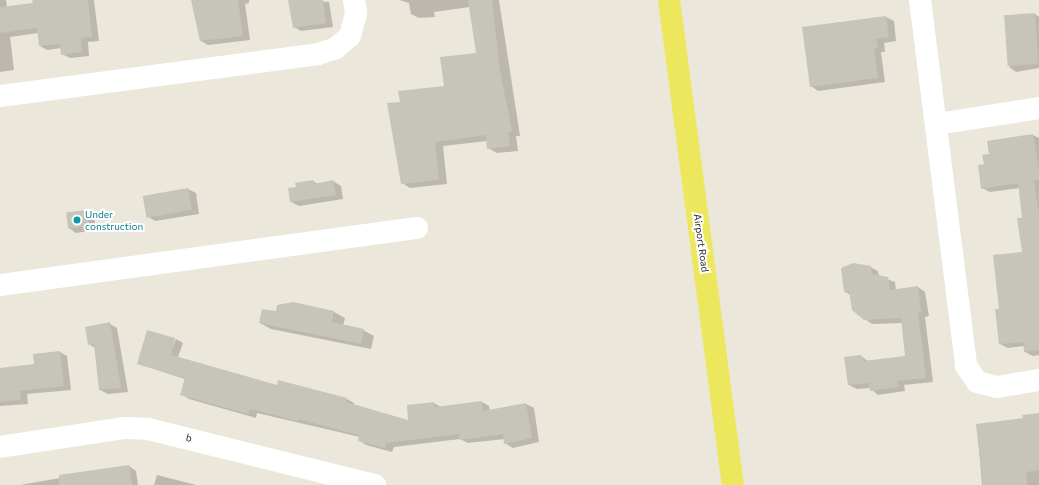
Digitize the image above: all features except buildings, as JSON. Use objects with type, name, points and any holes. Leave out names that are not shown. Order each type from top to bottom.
[{"type":"main road","name":"Airport Road","points":[[669,0],[733,485]]},
{"type":"street","points":[[0,96],[318,54],[336,48],[350,36],[356,13],[354,0]]},
{"type":"street","points":[[920,0],[937,124],[966,366],[977,382],[997,387],[1039,380]]},
{"type":"street","points":[[937,124],[1039,108]]},
{"type":"street","points":[[0,285],[417,228]]},
{"type":"street","name":"b","points":[[0,447],[124,428],[148,429],[375,485]]},
{"type":"place","name":"Under construction","points":[[77,220]]}]
